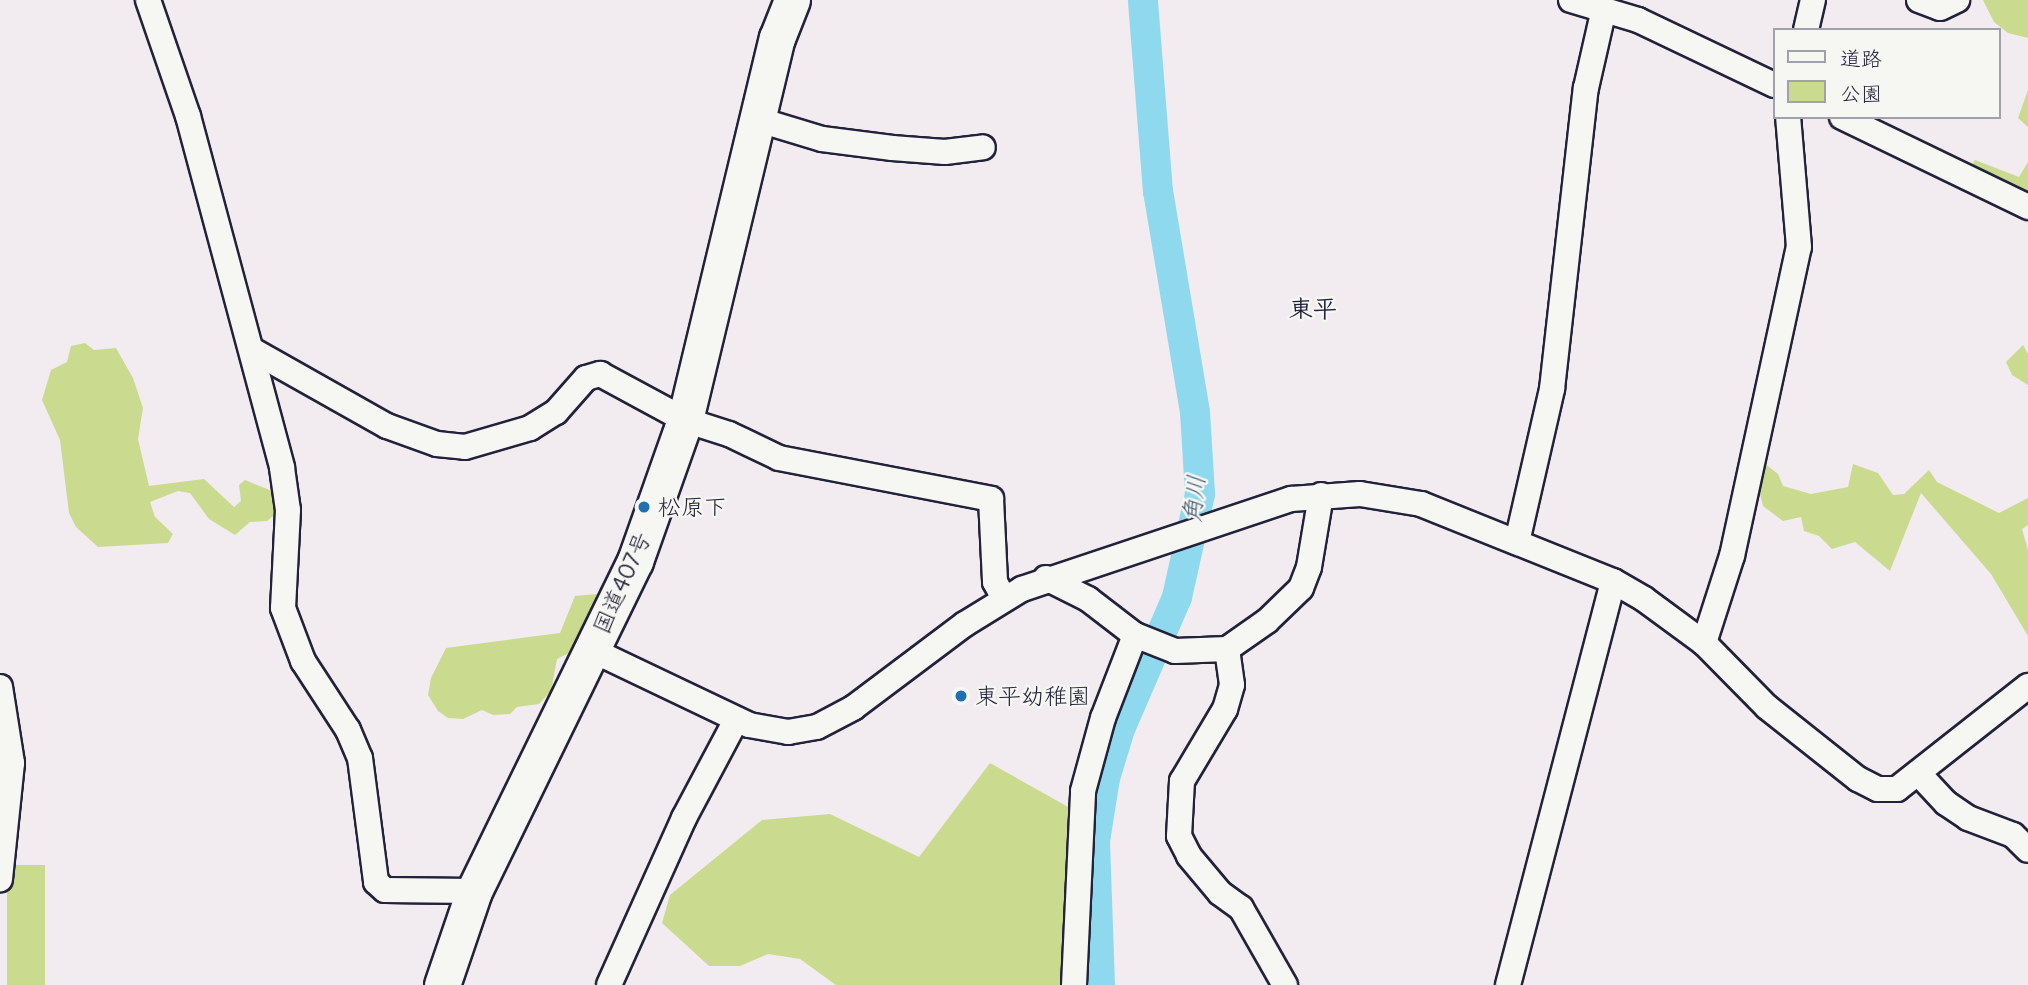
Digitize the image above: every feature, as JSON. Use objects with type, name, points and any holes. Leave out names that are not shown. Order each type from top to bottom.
[{"type":"highway","points":[[777,38],[780,0]]},
{"type":"highway","points":[[777,38],[792,0]]},
{"type":"highway","name":"国道407号","points":[[442,985],[474,891],[635,561],[685,420],[777,38]]},
{"type":"street","points":[[148,0],[188,116],[252,350],[288,510],[283,608],[303,661],[348,730],[360,758],[376,882],[385,891],[474,891]]},
{"type":"street","points":[[1571,0],[1609,6],[1772,84]]},
{"type":"street","points":[[1806,28],[1813,0]]},
{"type":"street","points":[[1919,0],[1940,8],[1957,0]]},
{"type":"street","points":[[1517,542],[1552,389],[1586,88],[1609,6]]},
{"type":"street","points":[[756,119],[822,139],[891,148],[944,152],[983,147]]},
{"type":"street","points":[[1704,643],[1732,556],[1799,247],[1788,119]]},
{"type":"street","points":[[1846,119],[2028,206]]},
{"type":"street","points":[[252,350],[387,426],[437,444],[465,447],[530,428],[555,412],[594,374],[606,375],[685,420],[805,465],[991,499],[995,582],[1004,598]]},
{"type":"street","points":[[592,650],[736,720],[788,732],[832,720],[1004,598],[1046,578],[1291,499],[1360,494],[1408,500],[1613,581],[1704,643],[1767,707],[1858,779],[1878,789],[1897,789],[2028,686]]},
{"type":"street","points":[[1046,578],[1088,599],[1137,636],[1175,651],[1227,649],[1267,621],[1301,588],[1309,567],[1321,495]]},
{"type":"street","points":[[1508,985],[1613,581]]},
{"type":"street","points":[[1074,985],[1083,791],[1103,718],[1137,636]]},
{"type":"street","points":[[1227,649],[1232,685],[1225,709],[1182,781],[1179,836],[1189,856],[1220,893],[1241,908],[1261,936],[1285,985]]},
{"type":"street","points":[[0,687],[5,753],[12,763],[0,879]]},
{"type":"street","points":[[609,985],[684,818],[736,720]]},
{"type":"street","points":[[1918,773],[1968,818],[2013,835],[2028,850]]},
{"type":"green space","points":[[1983,0],[2028,0],[2028,38],[2008,33],[1994,22]]},
{"type":"green space","points":[[2028,90],[2028,127],[2018,118]]},
{"type":"green space","points":[[1975,160],[2019,177],[2028,162],[2028,200],[1967,172]]},
{"type":"green space","points":[[85,343],[94,350],[116,348],[133,378],[143,408],[138,439],[149,486],[204,479],[234,507],[241,501],[239,485],[245,480],[272,491],[277,513],[267,521],[250,522],[235,535],[209,519],[190,493],[178,491],[150,502],[155,517],[173,534],[168,543],[98,547],[76,527],[69,513],[60,440],[42,400],[51,370],[67,362],[71,346]]},
{"type":"green space","points":[[2023,345],[2028,354],[2028,385],[2012,375],[2006,362]]},
{"type":"green space","points":[[1764,463],[1778,474],[1783,486],[1811,494],[1848,487],[1853,464],[1878,473],[1893,495],[1904,494],[1929,470],[1937,482],[1999,513],[2028,498],[2028,525],[2022,529],[2028,550],[2028,636],[1991,574],[1921,493],[1890,571],[1855,542],[1832,549],[1819,536],[1804,531],[1801,517],[1783,521],[1763,506],[1756,478]]},
{"type":"green space","points":[[597,594],[587,626],[569,653],[557,659],[551,691],[539,704],[517,707],[510,714],[493,715],[482,710],[463,719],[448,718],[438,711],[428,695],[431,678],[446,648],[560,633],[575,596]]},
{"type":"green space","points":[[990,763],[1070,808],[1061,985],[836,985],[800,959],[768,954],[740,966],[709,966],[662,923],[670,895],[762,820],[830,814],[919,857]]},
{"type":"green space","points":[[7,865],[45,865],[45,985],[7,985]]},
{"type":"waterway","name":"角川","points":[[1100,985],[1095,841],[1105,778],[1120,729],[1177,597],[1200,494],[1195,412],[1158,192],[1143,0]]},
{"type":"place","name":"松原下","points":[[644,507]]},
{"type":"place","name":"東平幼稚園","points":[[961,696]]},
{"type":"district","name":"東平","points":[[1313,309]]}]
